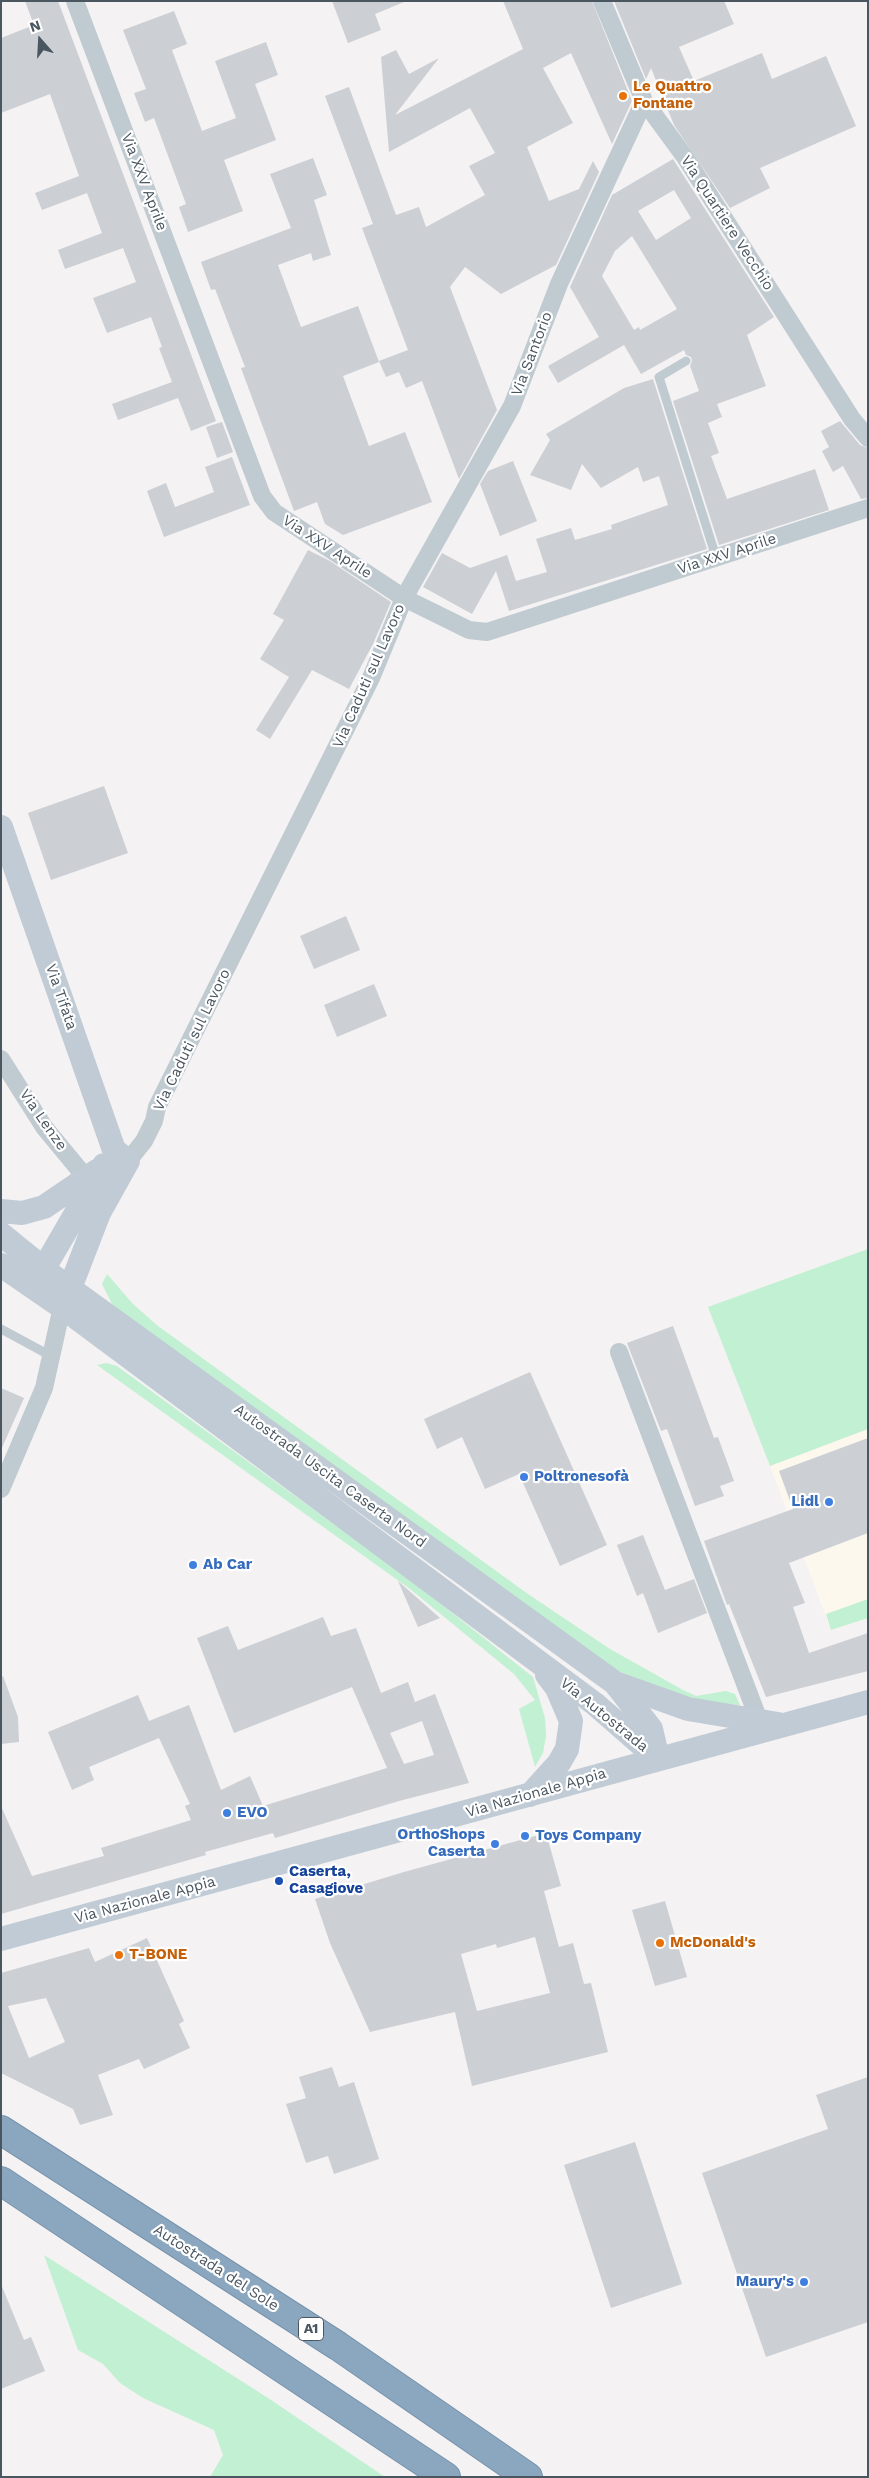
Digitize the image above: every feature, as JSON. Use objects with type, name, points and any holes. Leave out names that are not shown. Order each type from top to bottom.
[{"type":"highway","name":"Autostrada del Sole","points":[[1,2130],[338,2346],[528,2477]]},
{"type":"highway","points":[[1,2181],[68,2223],[446,2477]]},
{"type":"main road","name":"Via Tifata","points":[[1,826],[108,1164]]},
{"type":"main road","name":"Via Caduti sul Lavoro","points":[[50,1285],[79,1264],[91,1208],[108,1164]]},
{"type":"main road","points":[[1,1211],[22,1213],[44,1207],[108,1164]]},
{"type":"main road","points":[[1,1257],[27,1276],[50,1285],[91,1208]]},
{"type":"main road","name":"Autostrada Uscita Caserta Nord","points":[[1,1234],[50,1285],[537,1661]]},
{"type":"main road","name":"Autostrada Uscita Caserta Nord","points":[[1,1265],[50,1285],[615,1683]]},
{"type":"main road","name":"Via Autostrada","points":[[537,1661],[601,1710],[658,1759]]},
{"type":"main road","name":"Via Autostrada","points":[[530,1795],[567,1750],[571,1721],[557,1688],[537,1661]]},
{"type":"main road","points":[[615,1683],[688,1709],[769,1726]]},
{"type":"main road","name":"Via Autostrada","points":[[615,1683],[651,1729],[658,1759]]},
{"type":"main road","name":"Via Nazionale Appia","points":[[1,1939],[530,1795],[769,1726],[868,1702]]},
{"type":"street","name":"Via XXV Aprile","points":[[75,1],[262,496],[274,512],[404,598],[469,630],[487,632],[868,508]]},
{"type":"street","name":"Via Quartiere Vecchio","points":[[602,1],[644,101],[685,157],[852,419],[868,438]]},
{"type":"street","name":"Via Santorio","points":[[404,598],[512,406],[559,284],[644,101]]},
{"type":"street","name":"Via Caduti sul Lavoro","points":[[108,1164],[144,1141],[154,1121],[157,1107],[371,678],[404,598]]},
{"type":"street","name":"Via Lenze","points":[[1,1059],[44,1127],[108,1164]]},
{"type":"street","name":"Via Caduti sul Lavoro","points":[[1,1489],[44,1388],[51,1356],[50,1285]]},
{"type":"street","points":[[619,1352],[769,1726]]},
{"type":"lane","points":[[686,361],[659,376],[716,557]]},
{"type":"lane","points":[[1,1329],[51,1356]]},
{"type":"shaded area","points":[[868,1429],[868,1618],[831,1630],[770,1466]]},
{"type":"green space","points":[[868,1249],[868,1429],[770,1466],[708,1307]]},
{"type":"green space","points":[[107,1274],[133,1304],[158,1326],[528,1594],[610,1649],[683,1690],[696,1696],[726,1691],[735,1694],[740,1705],[713,1704],[644,1684],[618,1671],[116,1312],[102,1284]]},
{"type":"green space","points":[[106,1363],[117,1366],[417,1585],[533,1677],[545,1718],[546,1736],[543,1753],[535,1767],[519,1709],[535,1700],[514,1674],[410,1589],[97,1365]]},
{"type":"green space","points":[[868,1599],[868,1618],[831,1630],[826,1614]]},
{"type":"green space","points":[[44,2255],[268,2398],[385,2477],[210,2477],[223,2455],[214,2430],[143,2398],[120,2383],[103,2364],[78,2350]]},
{"type":"building","points":[[25,1],[58,1],[216,421],[191,431],[178,398],[118,420],[112,404],[172,382],[159,348],[162,347],[151,317],[107,333],[93,298],[136,282],[123,248],[65,269],[58,250],[102,233],[87,193],[42,210],[35,193],[79,176],[50,94],[1,113],[1,38],[34,25]]},
{"type":"building","points":[[332,1],[404,2],[375,14],[381,30],[348,43]]},
{"type":"building","points":[[503,1],[592,1],[632,101],[612,144],[571,53],[543,68],[573,123],[527,147],[549,201],[579,189],[593,161],[599,172],[556,265],[501,294],[465,267],[450,287],[497,410],[459,479],[422,381],[406,388],[399,372],[386,377],[379,361],[408,350],[362,228],[373,224],[325,96],[349,87],[396,215],[419,207],[426,227],[485,195],[469,166],[495,153],[470,108],[389,152],[381,57],[396,50],[409,74],[439,58],[395,115],[523,49]]},
{"type":"building","points":[[614,1],[724,1],[734,24],[679,47],[694,81],[762,53],[772,79],[826,56],[856,126],[760,168],[770,188],[730,208],[674,125],[651,68],[646,79]]},
{"type":"building","points":[[174,11],[187,44],[172,50],[202,131],[236,118],[215,61],[266,42],[278,75],[255,84],[276,140],[224,160],[243,211],[188,232],[179,207],[186,204],[154,118],[145,122],[134,93],[146,89],[123,30]]},
{"type":"building","points":[[313,158],[327,195],[314,200],[331,255],[313,261],[311,253],[278,265],[301,327],[358,306],[379,362],[343,376],[369,446],[405,432],[432,502],[343,535],[325,524],[317,502],[294,511],[241,368],[245,367],[215,289],[211,290],[201,262],[291,228],[270,174]]},
{"type":"building","points":[[673,159],[774,317],[747,335],[766,386],[717,404],[722,417],[708,423],[719,453],[711,456],[727,499],[815,469],[829,510],[719,545],[673,401],[699,391],[690,366],[691,357],[686,355],[684,350],[641,374],[624,345],[558,383],[548,366],[599,337],[570,287],[612,195]],"holes":[[[674,190],[691,218],[656,240],[638,211]],[[632,236],[677,309],[640,330],[639,327],[634,330],[602,276],[615,251]]]},
{"type":"building","points":[[653,379],[707,549],[509,611],[496,571],[472,614],[423,587],[442,553],[470,568],[507,555],[516,581],[547,572],[536,539],[571,528],[575,540],[612,529],[611,525],[668,505],[659,476],[643,482],[638,467],[601,488],[582,464],[571,490],[530,475],[550,440],[546,434],[624,388]]},
{"type":"building","points":[[840,421],[860,445],[868,448],[868,498],[861,499],[843,466],[833,472],[822,451],[829,447],[821,431]]},
{"type":"building","points":[[222,422],[233,452],[217,458],[206,427]]},
{"type":"building","points":[[232,457],[250,505],[164,537],[147,491],[166,483],[175,507],[214,492],[205,467]]},
{"type":"building","points":[[513,461],[537,521],[500,536],[480,484],[488,471]]},
{"type":"building","points":[[308,550],[330,561],[391,602],[373,644],[349,689],[312,670],[270,739],[256,730],[289,677],[260,659],[284,620],[273,614]]},
{"type":"building","points":[[104,786],[128,853],[51,880],[28,813]]},
{"type":"building","points":[[346,916],[360,950],[314,969],[300,936]]},
{"type":"building","points":[[374,984],[387,1016],[337,1037],[324,1005]]},
{"type":"building","points":[[673,1326],[714,1438],[718,1437],[734,1481],[720,1486],[724,1496],[695,1506],[667,1429],[661,1431],[627,1343]]},
{"type":"building","points":[[530,1372],[607,1545],[560,1566],[519,1474],[485,1489],[462,1437],[437,1449],[424,1419]]},
{"type":"building","points":[[1,1388],[24,1398],[1,1450]]},
{"type":"building","points":[[868,1438],[868,1533],[789,1563],[805,1603],[793,1607],[809,1653],[868,1633],[868,1671],[766,1697],[729,1604],[727,1605],[704,1541],[793,1509],[779,1471]]},
{"type":"building","points":[[643,1535],[665,1590],[694,1579],[707,1613],[658,1633],[643,1593],[637,1596],[617,1545]]},
{"type":"building","points":[[398,1581],[440,1618],[418,1627]]},
{"type":"building","points":[[323,1617],[331,1636],[356,1628],[381,1693],[408,1682],[415,1702],[435,1694],[469,1783],[399,1801],[275,1838],[273,1833],[205,1852],[206,1855],[1,1914],[1,1806],[32,1876],[104,1856],[101,1848],[191,1820],[185,1806],[190,1804],[159,1738],[89,1767],[94,1780],[72,1790],[48,1732],[138,1695],[149,1721],[189,1705],[221,1790],[250,1776],[263,1806],[387,1768],[352,1687],[234,1733],[197,1638],[228,1626],[238,1650]],"holes":[[[422,1721],[434,1755],[404,1764],[390,1733]]]},
{"type":"building","points":[[3,1676],[18,1717],[19,1742],[1,1744],[1,1677]]},
{"type":"building","points":[[546,1833],[561,1886],[544,1891],[559,1947],[573,1943],[584,1984],[591,1983],[608,2052],[472,2086],[455,2012],[370,2032],[330,1943],[315,1899],[404,1872]],"holes":[[[535,1937],[550,1993],[477,2011],[461,1954],[496,1944],[497,1948]]]},
{"type":"building","name":"McDonald's","points":[[665,1901],[687,1977],[655,1986],[632,1910]]},
{"type":"building","points":[[147,1938],[184,2021],[179,2024],[190,2048],[144,2069],[139,2059],[98,2075],[113,2115],[80,2125],[73,2109],[1,2073],[1,1973],[89,1948],[95,1962]],"holes":[[[46,1998],[65,2042],[29,2058],[8,2006]]]},
{"type":"building","points":[[332,2067],[339,2087],[354,2082],[379,2159],[334,2174],[328,2156],[306,2163],[286,2104],[306,2098],[299,2077]]},
{"type":"building","name":"Maury's","points":[[868,2077],[868,2322],[766,2357],[702,2173],[828,2129],[816,2095]]},
{"type":"building","points":[[635,2142],[682,2284],[611,2308],[564,2165]]},
{"type":"building","points":[[1,2284],[24,2340],[31,2337],[45,2371],[1,2389]]},
{"type":"place","name":"Le Quattro Fontane","points":[[623,96]]},
{"type":"place","name":"Poltronesofà","points":[[524,1477]]},
{"type":"place","name":"Lidl","points":[[829,1502]]},
{"type":"place","name":"Ab Car","points":[[193,1565]]},
{"type":"place","name":"EVO","points":[[227,1813]]},
{"type":"place","name":"Toys Company","points":[[525,1836]]},
{"type":"place","name":"OrthoShops Caserta","points":[[495,1844]]},
{"type":"place","name":"Caserta, Casagiove","points":[[279,1881]]},
{"type":"place","name":"McDonald's","points":[[660,1943]]},
{"type":"place","name":"T-BONE","points":[[119,1955]]},
{"type":"place","name":"Maury's","points":[[804,2282]]}]
